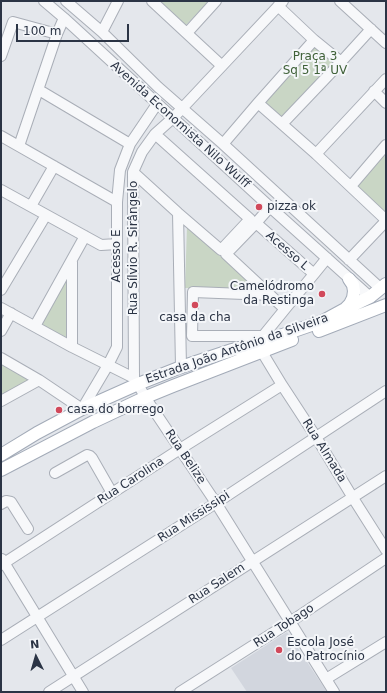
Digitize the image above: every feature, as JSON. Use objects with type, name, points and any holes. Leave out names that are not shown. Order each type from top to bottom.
[{"type":"main road","points":[[345,309],[350,304],[354,292],[353,285],[349,279]]},
{"type":"main road","name":"Estrada João Antônio da Silveira","points":[[1,470],[93,422],[146,397],[173,386],[263,343],[323,321],[370,297],[383,286]]},
{"type":"main road","points":[[370,297],[386,304]]},
{"type":"main road","name":"Estrada João Antônio da Silveira","points":[[1,455],[36,433],[133,383],[232,350],[263,343],[386,304]]},
{"type":"main road","points":[[93,422],[107,410],[128,398],[131,394],[133,383]]},
{"type":"street","name":"Avenida Economista Nilo Wulff","points":[[44,1],[370,297]]},
{"type":"street","name":"Avenida Economista Nilo Wulff","points":[[66,1],[102,32],[158,87],[223,144],[349,260],[383,286]]},
{"type":"street","points":[[102,32],[118,1]]},
{"type":"street","points":[[152,1],[222,66]]},
{"type":"street","points":[[187,33],[216,1]]},
{"type":"street","points":[[340,1],[386,42]]},
{"type":"street","points":[[280,4],[314,40],[341,62]]},
{"type":"street","name":"Rua Sílvio R. Sirângelo","points":[[133,383],[133,172],[142,152],[155,134],[173,118],[280,4]]},
{"type":"street","points":[[19,146],[57,34],[64,18]]},
{"type":"street","points":[[1,56],[13,22],[57,34]]},
{"type":"street","points":[[282,124],[371,28]]},
{"type":"street","points":[[223,144],[314,40]]},
{"type":"street","points":[[316,154],[386,79]]},
{"type":"street","points":[[39,90],[130,144]]},
{"type":"street","points":[[374,91],[386,103]]},
{"type":"street","points":[[258,103],[316,154],[386,221],[349,260]]},
{"type":"street","name":"Acesso E","points":[[82,409],[117,347],[117,202],[120,170],[130,144],[157,104]]},
{"type":"street","points":[[155,134],[250,219],[223,252]]},
{"type":"street","points":[[1,136],[117,202]]},
{"type":"street","points":[[350,186],[386,146]]},
{"type":"street","points":[[31,206],[54,166]]},
{"type":"street","points":[[133,172],[285,309]]},
{"type":"street","points":[[1,190],[101,245],[117,244]]},
{"type":"street","points":[[223,252],[256,223],[270,207]]},
{"type":"street","points":[[178,214],[181,367]]},
{"type":"street","points":[[1,290],[46,215]]},
{"type":"street","name":"Acesso L","points":[[256,223],[314,274],[285,309],[263,343]]},
{"type":"street","points":[[35,326],[85,236]]},
{"type":"street","points":[[314,274],[327,258]]},
{"type":"street","points":[[72,260],[72,347]]},
{"type":"street","points":[[263,343],[192,336],[193,292],[270,295]]},
{"type":"street","points":[[1,308],[108,365],[133,383]]},
{"type":"street","points":[[1,331],[11,313]]},
{"type":"street","name":"Rua Almada","points":[[263,343],[282,385],[386,550]]},
{"type":"street","points":[[1,358],[39,380],[82,409]]},
{"type":"street","points":[[1,401],[39,380]]},
{"type":"street","name":"Rua Belize","points":[[133,383],[146,397],[216,503],[334,692]]},
{"type":"street","name":"Rua Carolina","points":[[2,562],[282,385]]},
{"type":"street","name":"Rua Mississipi","points":[[1,640],[216,503],[386,391]]},
{"type":"street","points":[[56,473],[87,455],[90,456],[112,493]]},
{"type":"street","name":"Rua Salem","points":[[49,692],[386,476]]},
{"type":"street","points":[[1,504],[6,501],[11,502],[28,529]]},
{"type":"street","name":"Rua Tobago","points":[[180,692],[290,622],[386,558]]},
{"type":"street","points":[[2,562],[83,692]]},
{"type":"street","points":[[326,679],[386,642]]},
{"type":"shaded area","name":"Escola José do Patrocínio","points":[[287,632],[327,692],[247,692],[231,668]]},
{"type":"green space","points":[[160,1],[209,1],[186,25]]},
{"type":"green space","name":"Praça 3 Sq 5 1ª UV","points":[[314,44],[335,63],[283,120],[263,102]]},
{"type":"green space","points":[[386,151],[386,213],[385,214],[355,186]]},
{"type":"green space","points":[[187,226],[258,290],[185,288]]},
{"type":"green space","points":[[69,272],[69,341],[40,325]]},
{"type":"green space","points":[[1,363],[31,381],[1,397]]},
{"type":"place","name":"pizza ok","points":[[259,207]]},
{"type":"place","name":"Camelódromo da Restinga","points":[[322,294]]},
{"type":"place","name":"casa da cha","points":[[195,305]]},
{"type":"place","name":"casa do borrego","points":[[59,410]]},
{"type":"place","name":"Escola José do Patrocínio","points":[[279,650]]}]
